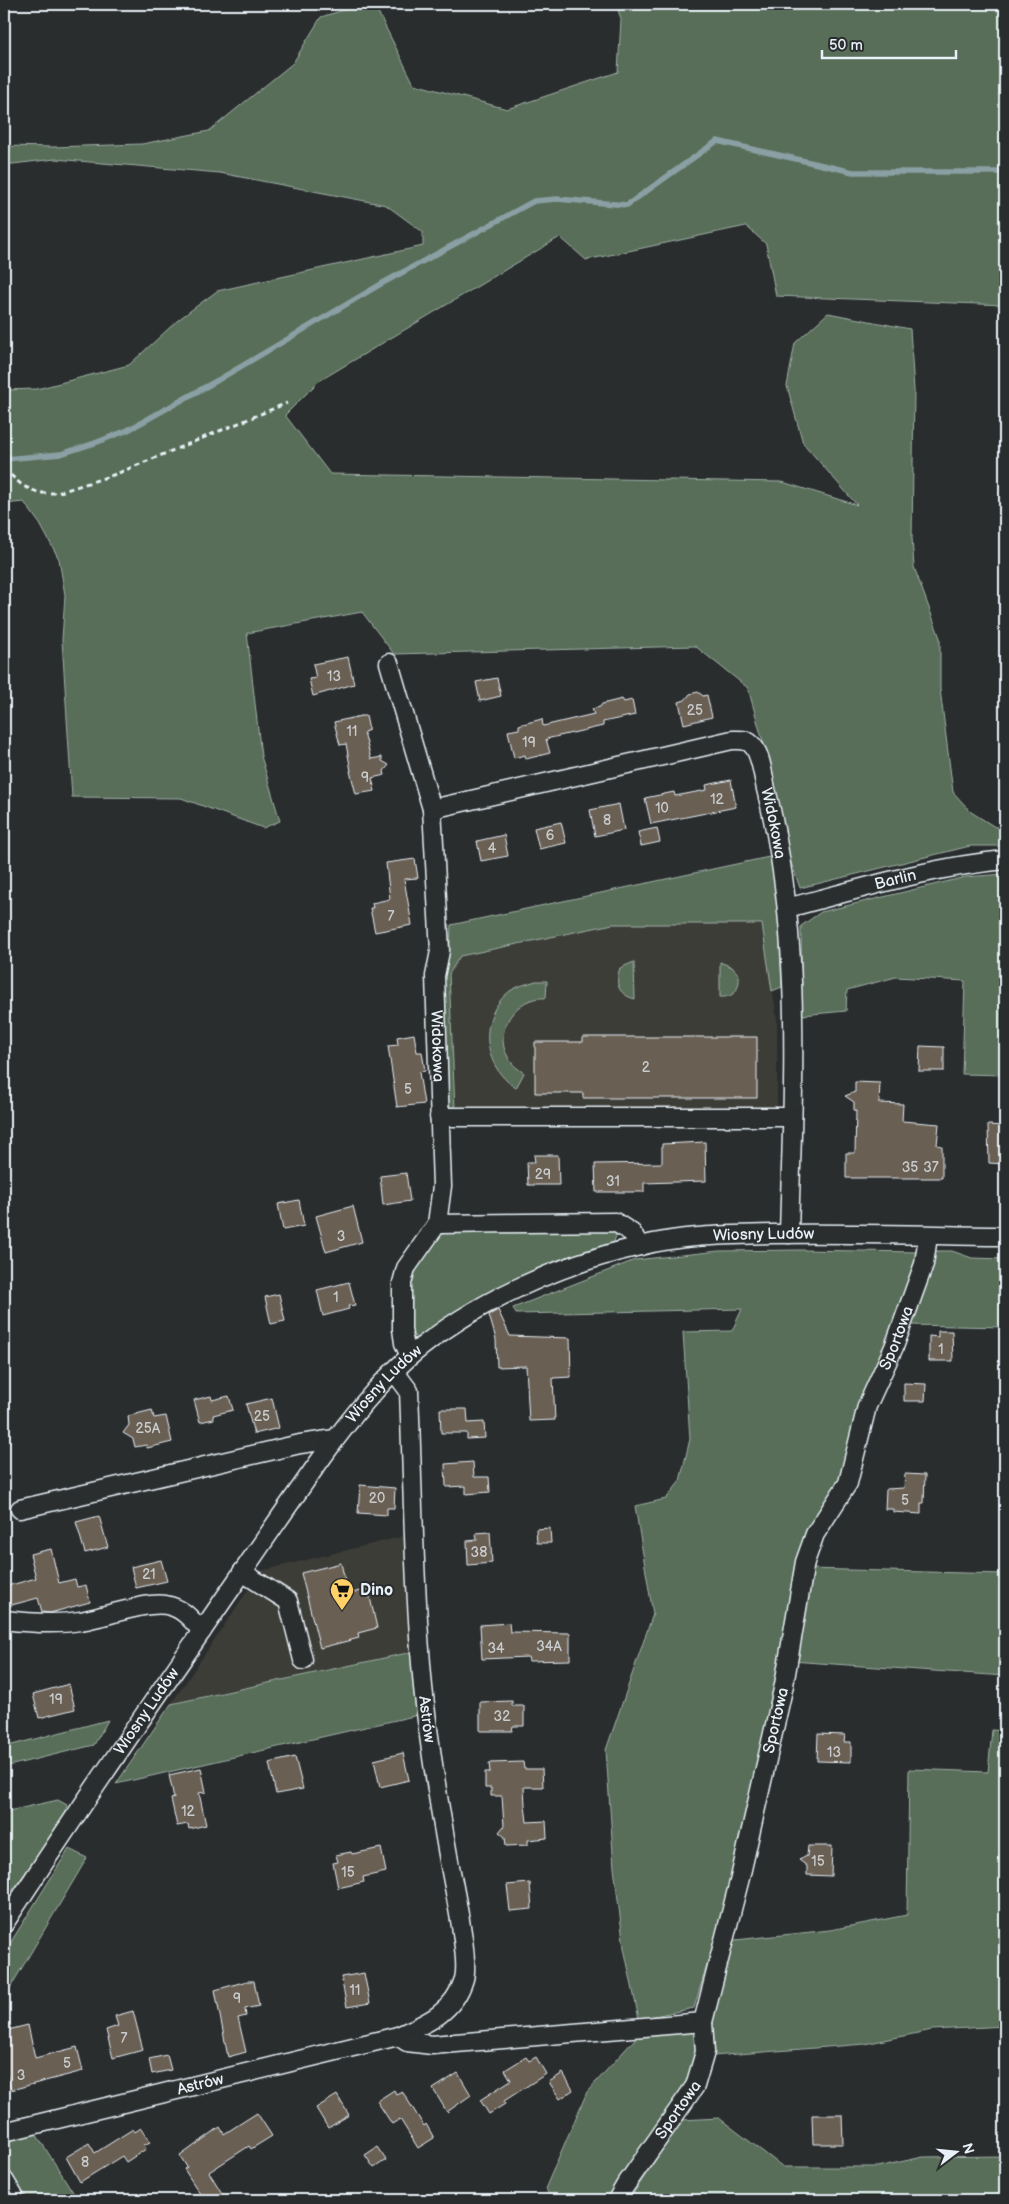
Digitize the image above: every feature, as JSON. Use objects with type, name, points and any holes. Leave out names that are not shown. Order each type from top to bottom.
[{"type":"street","name":"Widokowa","points":[[390,662],[432,809],[440,951],[435,976],[442,1186],[437,1224],[406,1268],[402,1283],[402,1329],[404,1343],[410,1356]]},
{"type":"street","name":"Widokowa","points":[[432,809],[742,739],[751,743],[757,752],[782,860],[787,908],[794,1004],[789,1234]]},
{"type":"street","name":"Barlin","points":[[787,908],[868,885],[929,871],[970,863],[1005,860]]},
{"type":"street","points":[[439,1117],[792,1117]]},
{"type":"street","points":[[437,1224],[615,1222],[632,1233],[640,1246]]},
{"type":"street","name":"Wiosny Ludów","points":[[4,1924],[53,1848],[242,1572],[363,1403],[410,1356],[467,1315],[554,1273],[640,1246],[702,1236],[789,1234],[1005,1236]]},
{"type":"street","name":"Sportowa","points":[[618,2200],[625,2186],[695,2086],[705,2052],[703,2022],[740,1878],[784,1685],[805,1562],[816,1534],[848,1482],[867,1406],[894,1347],[924,1264],[928,1236]]},
{"type":"street","name":"Astrów","points":[[4,2132],[398,2036],[440,2014],[456,2000],[465,1977],[464,1946],[439,1806],[423,1687],[409,1391],[394,1371]]},
{"type":"street","points":[[20,1509],[300,1444],[335,1440]]},
{"type":"street","points":[[242,1572],[288,1601],[303,1660]]},
{"type":"street","points":[[4,1620],[36,1624],[78,1622],[143,1606],[165,1604],[185,1612],[202,1631]]},
{"type":"street","points":[[398,2036],[407,2042],[432,2045],[703,2022]]},
{"type":"street","points":[[4,2180],[16,2200]]},
{"type":"path","points":[[4,468],[24,486],[39,493],[57,493],[116,474],[288,403]]},
{"type":"shaded area","points":[[613,924],[762,924],[777,1019],[777,1125],[455,1109],[449,974],[460,956]]},
{"type":"shaded area","points":[[409,1535],[412,1652],[171,1704],[261,1571]]},
{"type":"green space","points":[[363,4],[374,4],[414,84],[507,109],[618,72],[621,19],[616,4],[1005,4],[1005,305],[776,296],[766,244],[746,226],[586,260],[560,237],[319,381],[285,415],[330,474],[782,482],[857,505],[803,443],[787,386],[795,343],[828,313],[910,329],[914,390],[912,538],[914,567],[940,638],[940,689],[953,792],[971,812],[995,827],[1005,826],[1005,846],[970,846],[800,888],[788,854],[767,756],[748,688],[695,646],[394,654],[362,612],[247,633],[261,756],[280,821],[263,828],[181,798],[72,797],[62,640],[65,595],[59,559],[40,524],[24,502],[4,504],[4,390],[37,389],[129,365],[178,320],[217,291],[423,246],[423,232],[386,205],[220,173],[55,159],[4,165],[4,146],[53,147],[142,144],[209,131],[293,63],[321,17]]},
{"type":"green space","points":[[769,857],[776,877],[782,987],[772,991],[762,924],[613,924],[460,956],[449,974],[455,1109],[445,1108],[441,980],[450,946],[451,925]]},
{"type":"green space","points":[[1005,874],[1005,1075],[962,1074],[965,981],[896,977],[847,990],[846,1011],[802,1015],[801,926],[821,912],[966,877]]},
{"type":"green space","points":[[634,962],[635,999],[624,994],[618,983],[620,968]]},
{"type":"green space","points":[[720,962],[732,967],[739,975],[739,984],[736,991],[725,997],[720,997]]},
{"type":"green space","points":[[536,981],[547,981],[546,998],[526,1002],[517,1008],[505,1026],[503,1036],[504,1047],[509,1060],[524,1073],[516,1088],[505,1079],[496,1067],[490,1054],[488,1027],[492,1014],[499,1002],[510,991]]},
{"type":"green space","points":[[440,1229],[612,1229],[616,1236],[613,1244],[554,1262],[476,1299],[416,1338],[411,1334],[407,1298],[411,1269]]},
{"type":"green space","points":[[719,1251],[917,1252],[908,1293],[841,1481],[806,1535],[796,1561],[778,1679],[736,1869],[694,2008],[639,2019],[624,1948],[614,1868],[606,1750],[653,1614],[635,1506],[666,1499],[680,1481],[690,1439],[683,1332],[732,1331],[742,1309],[516,1314],[513,1308],[635,1260]]},
{"type":"green space","points":[[931,1251],[952,1251],[972,1258],[1005,1259],[1005,1327],[909,1325]]},
{"type":"green space","points":[[808,1569],[1005,1574],[1005,1676],[791,1661]]},
{"type":"green space","points":[[412,1652],[418,1715],[116,1784],[171,1704]]},
{"type":"green space","points":[[108,1720],[94,1745],[4,1767],[4,1747]]},
{"type":"green space","points":[[992,1730],[1005,1731],[1005,2026],[932,2030],[865,2044],[713,2056],[711,2019],[726,1941],[830,1930],[907,1915],[909,1769],[988,1772]]},
{"type":"green space","points":[[58,1800],[67,1805],[63,1821],[4,1902],[4,1812]]},
{"type":"green space","points":[[69,1849],[87,1858],[4,1998],[4,1953]]},
{"type":"green space","points":[[643,2030],[693,2031],[698,2040],[698,2056],[688,2084],[607,2200],[554,2200],[545,2189],[587,2092]]},
{"type":"green space","points":[[719,2118],[783,2167],[877,2167],[923,2157],[1005,2156],[1005,2200],[629,2200],[682,2120]]},
{"type":"green space","points":[[33,2129],[78,2200],[23,2200],[4,2168],[4,2136]]},
{"type":"building","points":[[348,657],[354,684],[313,696],[309,679],[316,678],[313,664]]},
{"type":"building","points":[[497,678],[501,696],[480,701],[476,682]]},
{"type":"building","points":[[698,692],[703,696],[707,695],[712,717],[684,724],[679,702],[685,700],[690,694]]},
{"type":"building","points":[[622,699],[624,702],[632,700],[635,715],[603,722],[603,726],[546,739],[550,753],[526,759],[525,755],[514,758],[508,731],[519,729],[519,725],[542,719],[543,726],[594,714],[592,709],[600,707],[602,704]]},
{"type":"building","points":[[366,716],[369,730],[364,732],[371,759],[382,757],[382,761],[389,765],[384,771],[385,775],[372,778],[375,791],[356,794],[346,744],[340,745],[334,722]]},
{"type":"building","points":[[731,780],[736,807],[651,824],[645,798],[674,792],[675,796],[707,790],[706,785]]},
{"type":"building","points":[[619,804],[624,830],[595,836],[590,810]]},
{"type":"building","points":[[561,822],[566,843],[539,849],[534,828]]},
{"type":"building","points":[[657,828],[660,842],[641,846],[638,832]]},
{"type":"building","points":[[504,835],[508,856],[481,861],[477,841]]},
{"type":"building","points":[[415,859],[418,878],[404,879],[412,925],[375,932],[370,908],[373,908],[372,903],[390,899],[386,863]]},
{"type":"building","points":[[414,1034],[417,1052],[422,1052],[425,1071],[419,1072],[424,1104],[397,1107],[388,1046],[398,1045],[397,1037]]},
{"type":"building","points":[[583,1037],[757,1037],[757,1098],[583,1098],[583,1093],[535,1093],[535,1042],[583,1042]]},
{"type":"building","points":[[920,1046],[944,1047],[944,1071],[919,1071]]},
{"type":"building","points":[[855,1082],[880,1083],[879,1103],[903,1104],[902,1121],[939,1124],[937,1145],[942,1146],[942,1178],[846,1178],[846,1153],[855,1153],[856,1111],[854,1111],[854,1102],[845,1096],[855,1092]]},
{"type":"building","points":[[988,1125],[1004,1126],[1005,1164],[989,1163]]},
{"type":"building","points":[[705,1142],[706,1181],[644,1183],[644,1192],[596,1192],[595,1164],[662,1163],[662,1144]]},
{"type":"building","points":[[534,1155],[558,1155],[559,1185],[528,1185],[527,1162],[535,1162]]},
{"type":"building","points":[[406,1173],[410,1201],[383,1205],[380,1176]]},
{"type":"building","points":[[299,1200],[304,1226],[283,1230],[278,1204]]},
{"type":"building","points":[[353,1206],[362,1242],[326,1252],[316,1216]]},
{"type":"building","points":[[349,1282],[355,1305],[348,1306],[349,1309],[323,1316],[317,1290]]},
{"type":"building","points":[[279,1294],[285,1321],[271,1324],[265,1297]]},
{"type":"building","points":[[498,1310],[510,1336],[570,1338],[571,1377],[553,1378],[555,1420],[529,1421],[526,1366],[497,1367],[496,1339],[489,1315]]},
{"type":"building","points":[[938,1331],[952,1331],[953,1361],[929,1361],[929,1336],[938,1337]]},
{"type":"building","points":[[904,1383],[926,1384],[925,1401],[904,1401]]},
{"type":"building","points":[[211,1396],[212,1400],[229,1396],[233,1410],[213,1415],[214,1419],[200,1422],[194,1400]]},
{"type":"building","points":[[272,1398],[279,1428],[254,1434],[246,1404]]},
{"type":"building","points":[[440,1409],[467,1409],[468,1423],[484,1422],[485,1438],[467,1439],[467,1433],[441,1433]]},
{"type":"building","points":[[152,1410],[154,1418],[166,1416],[172,1442],[147,1448],[146,1445],[135,1447],[133,1439],[123,1433],[129,1425],[128,1416]]},
{"type":"building","points":[[473,1462],[474,1477],[489,1477],[490,1492],[466,1494],[466,1486],[446,1487],[445,1464]]},
{"type":"building","points":[[905,1474],[925,1475],[924,1503],[921,1503],[921,1514],[893,1512],[893,1509],[885,1509],[886,1489],[904,1488]]},
{"type":"building","points":[[360,1485],[395,1488],[394,1508],[387,1508],[387,1515],[358,1513]]},
{"type":"building","points":[[99,1516],[108,1547],[85,1553],[76,1522]]},
{"type":"building","points":[[550,1528],[551,1543],[537,1543],[536,1529]]},
{"type":"building","points":[[490,1532],[492,1563],[468,1565],[467,1541],[477,1540],[476,1533]]},
{"type":"building","points":[[51,1549],[59,1583],[75,1579],[77,1587],[86,1585],[90,1602],[50,1613],[42,1612],[38,1598],[4,1607],[4,1587],[36,1578],[30,1554]]},
{"type":"building","points":[[161,1560],[167,1581],[136,1588],[131,1567]]},
{"type":"building","name":"Dino","points":[[341,1563],[348,1594],[368,1589],[377,1628],[358,1633],[359,1638],[320,1648],[301,1573]]},
{"type":"building","points":[[509,1623],[510,1632],[570,1633],[570,1660],[529,1661],[528,1657],[482,1659],[480,1625]]},
{"type":"building","points":[[69,1684],[75,1709],[39,1718],[33,1694]]},
{"type":"building","points":[[512,1701],[512,1706],[524,1706],[524,1726],[513,1726],[512,1731],[480,1731],[480,1702]]},
{"type":"building","points":[[818,1734],[845,1735],[844,1742],[851,1742],[851,1762],[817,1761]]},
{"type":"building","points":[[403,1753],[409,1780],[380,1787],[374,1760]]},
{"type":"building","points":[[295,1757],[303,1789],[276,1794],[269,1763]]},
{"type":"building","points":[[523,1762],[524,1769],[542,1769],[543,1787],[524,1787],[525,1805],[527,1822],[546,1821],[547,1838],[528,1840],[528,1845],[506,1846],[505,1837],[499,1832],[504,1826],[502,1796],[491,1796],[491,1788],[485,1788],[485,1772],[490,1772],[489,1763]]},
{"type":"building","points":[[201,1768],[206,1792],[199,1793],[206,1825],[189,1829],[188,1824],[177,1826],[171,1799],[174,1798],[169,1775]]},
{"type":"building","points":[[808,1846],[832,1846],[831,1876],[807,1875],[807,1866],[799,1860],[807,1856]]},
{"type":"building","points":[[381,1848],[386,1872],[363,1877],[364,1882],[338,1888],[333,1863],[338,1862],[336,1855]]},
{"type":"building","points":[[530,1883],[532,1909],[510,1911],[507,1885]]},
{"type":"building","points":[[364,1973],[370,2003],[347,2007],[341,1977]]},
{"type":"building","points":[[247,1981],[254,1981],[259,2006],[245,2009],[246,2016],[238,2018],[246,2052],[228,2057],[215,1990]]},
{"type":"building","points":[[133,2011],[143,2050],[113,2058],[106,2030],[118,2026],[115,2016]]},
{"type":"building","points":[[28,2025],[35,2058],[77,2047],[83,2071],[11,2090],[4,2064],[4,2031]]},
{"type":"building","points":[[167,2055],[171,2070],[152,2074],[149,2059]]},
{"type":"building","points":[[526,2057],[529,2061],[536,2057],[546,2074],[504,2101],[505,2104],[489,2114],[480,2100],[511,2080],[505,2070]]},
{"type":"building","points":[[458,2073],[471,2095],[447,2112],[433,2089]]},
{"type":"building","points":[[563,2073],[573,2090],[560,2099],[549,2082]]},
{"type":"building","points":[[394,2090],[396,2094],[402,2091],[424,2126],[426,2124],[434,2138],[418,2148],[400,2119],[392,2124],[377,2101]]},
{"type":"building","points":[[337,2095],[349,2115],[328,2128],[316,2108]]},
{"type":"building","points":[[257,2113],[272,2136],[251,2149],[249,2146],[209,2172],[226,2200],[204,2200],[184,2169],[187,2167],[180,2156],[220,2127],[224,2134]]},
{"type":"building","points":[[812,2115],[842,2115],[843,2144],[813,2144]]},
{"type":"building","points":[[141,2128],[150,2142],[144,2145],[146,2149],[126,2162],[122,2156],[80,2182],[66,2157],[89,2143],[95,2153],[133,2129],[135,2132]]},
{"type":"building","points":[[377,2147],[386,2160],[374,2168],[365,2155]]},
{"type":"waterway","points":[[5,459],[61,454],[128,430],[218,380],[381,284],[534,201],[557,199],[627,205],[717,141],[853,172],[1005,172]]},
{"type":"place","name":"Dino","points":[[342,1611]]}]
